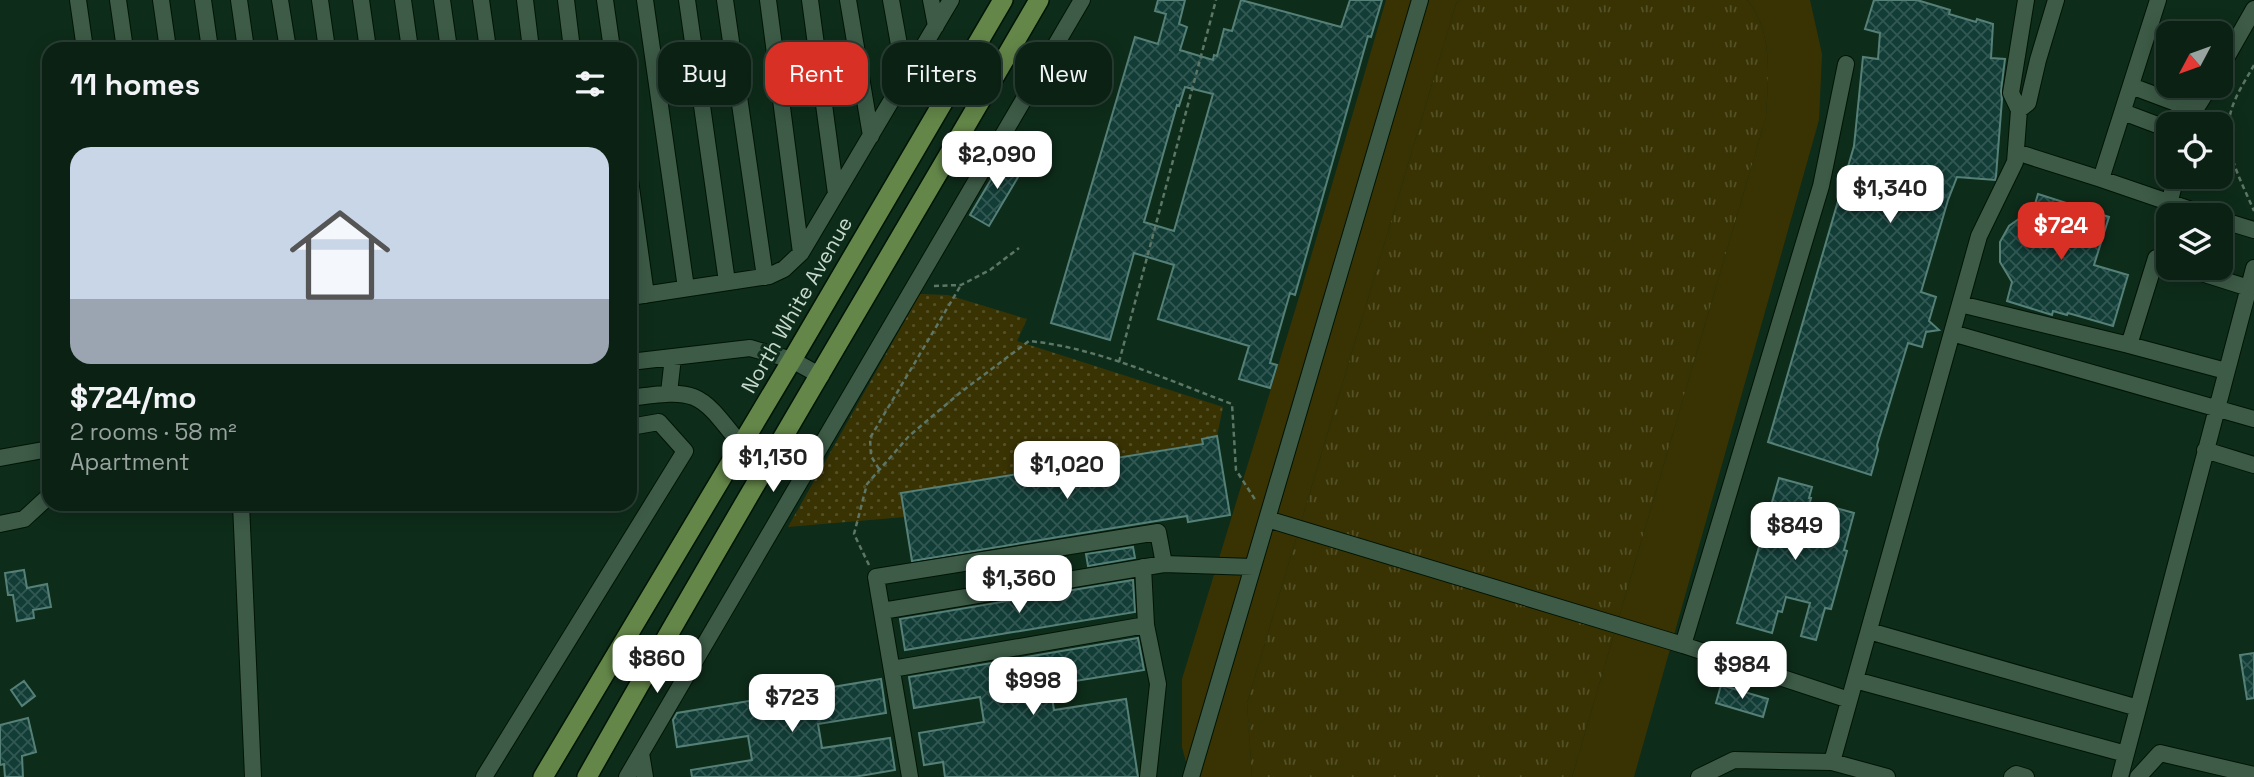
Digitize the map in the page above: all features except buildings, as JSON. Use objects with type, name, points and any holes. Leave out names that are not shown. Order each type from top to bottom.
[{"type":"main road","name":"North White Avenue","points":[[543,777],[1003,0]]},
{"type":"main road","points":[[587,777],[706,566],[821,376],[1040,0]]},
{"type":"street","points":[[78,0],[84,42]]},
{"type":"street","points":[[118,0],[124,42]]},
{"type":"street","points":[[161,0],[167,42]]},
{"type":"street","points":[[203,0],[209,42]]},
{"type":"street","points":[[239,0],[245,42]]},
{"type":"street","points":[[280,0],[287,42]]},
{"type":"street","points":[[320,0],[326,42]]},
{"type":"street","points":[[361,0],[367,42]]},
{"type":"street","points":[[403,0],[409,42]]},
{"type":"street","points":[[442,0],[448,42]]},
{"type":"street","points":[[481,0],[487,42]]},
{"type":"street","points":[[524,0],[530,42]]},
{"type":"street","points":[[566,0],[571,42]]},
{"type":"street","points":[[606,0],[611,42]]},
{"type":"street","points":[[645,0],[686,288]]},
{"type":"street","points":[[687,0],[727,282]]},
{"type":"street","points":[[725,0],[765,276]]},
{"type":"street","points":[[768,0],[801,253]]},
{"type":"street","points":[[810,0],[836,194]]},
{"type":"street","points":[[848,0],[871,136]]},
{"type":"street","points":[[891,0],[899,42]]},
{"type":"street","points":[[930,0],[936,26]]},
{"type":"street","points":[[926,42],[951,0]]},
{"type":"street","points":[[627,777],[1082,0]]},
{"type":"street","points":[[1191,777],[1420,0]]},
{"type":"street","points":[[2019,110],[2028,103],[2056,0]]},
{"type":"street","points":[[2101,178],[2158,0]]},
{"type":"street","points":[[1832,762],[1979,236],[2015,162],[2019,110],[2011,93],[2021,2]]},
{"type":"street","points":[[2233,46],[2254,9]]},
{"type":"street","points":[[1683,645],[1821,186],[1846,64]]},
{"type":"street","points":[[2132,86],[2182,112]]},
{"type":"street","points":[[638,296],[765,276],[784,269],[801,253],[889,105]]},
{"type":"street","points":[[2123,112],[2156,124]]},
{"type":"street","points":[[2016,152],[2101,178],[2166,203]]},
{"type":"street","points":[[2233,224],[2254,230]]},
{"type":"street","points":[[2129,345],[2156,258]]},
{"type":"street","points":[[2120,777],[2254,268]]},
{"type":"street","points":[[2224,280],[2249,288]]},
{"type":"street","points":[[1960,304],[2227,371]]},
{"type":"street","points":[[1952,333],[2254,419]]},
{"type":"street","points":[[637,361],[750,348],[792,360],[821,376]]},
{"type":"street","points":[[669,393],[673,357]]},
{"type":"street","points":[[637,397],[688,393],[704,401],[741,445]]},
{"type":"street","points":[[484,777],[685,451],[659,422],[637,426]]},
{"type":"street","points":[[0,458],[42,450]]},
{"type":"street","points":[[2205,450],[2254,465]]},
{"type":"street","points":[[0,524],[24,519],[42,502]]},
{"type":"street","points":[[241,511],[253,777]]},
{"type":"street","points":[[1268,519],[1683,645],[1849,700]]},
{"type":"street","points":[[910,777],[876,577],[1158,532],[1164,564]]},
{"type":"street","points":[[882,611],[1164,564],[1253,567]]},
{"type":"street","points":[[1143,567],[1146,625],[1158,684],[1148,777]]},
{"type":"street","points":[[892,669],[1146,625]]},
{"type":"street","points":[[1869,631],[2138,708]]},
{"type":"street","points":[[1855,680],[2126,754]]},
{"type":"street","points":[[640,753],[645,777]]},
{"type":"street","points":[[2138,777],[2160,753],[2254,775]]},
{"type":"street","points":[[1699,777],[1734,760],[1832,762],[1887,777]]},
{"type":"street","points":[[2012,777],[2016,774],[2026,777]]},
{"type":"path","points":[[1119,362],[1216,0]]},
{"type":"path","points":[[2254,65],[2233,104],[2226,136],[2254,211]]},
{"type":"path","points":[[913,288],[961,285],[990,270],[1019,248]]},
{"type":"path","points":[[879,470],[871,456],[870,438],[961,285]]},
{"type":"path","points":[[876,577],[854,534],[867,484],[920,427],[1029,341],[1049,343],[1119,362],[1232,404],[1236,470],[1268,519]]},
{"type":"green space","points":[[1386,0],[1459,0],[1247,703],[1252,777],[1190,777],[1182,747],[1182,679],[1300,294]]},
{"type":"green space","points":[[1459,0],[1747,0],[1756,12],[1765,41],[1768,71],[1766,117],[1572,777],[1252,777],[1247,703]]},
{"type":"green space","points":[[1747,0],[1810,0],[1822,54],[1819,120],[1634,777],[1572,777],[1766,117],[1768,71],[1765,41],[1756,12]]},
{"type":"green space","points":[[920,294],[948,295],[1027,319],[1017,341],[1223,407],[1217,436],[1202,438],[1203,443],[901,493],[905,517],[788,527]]}]
